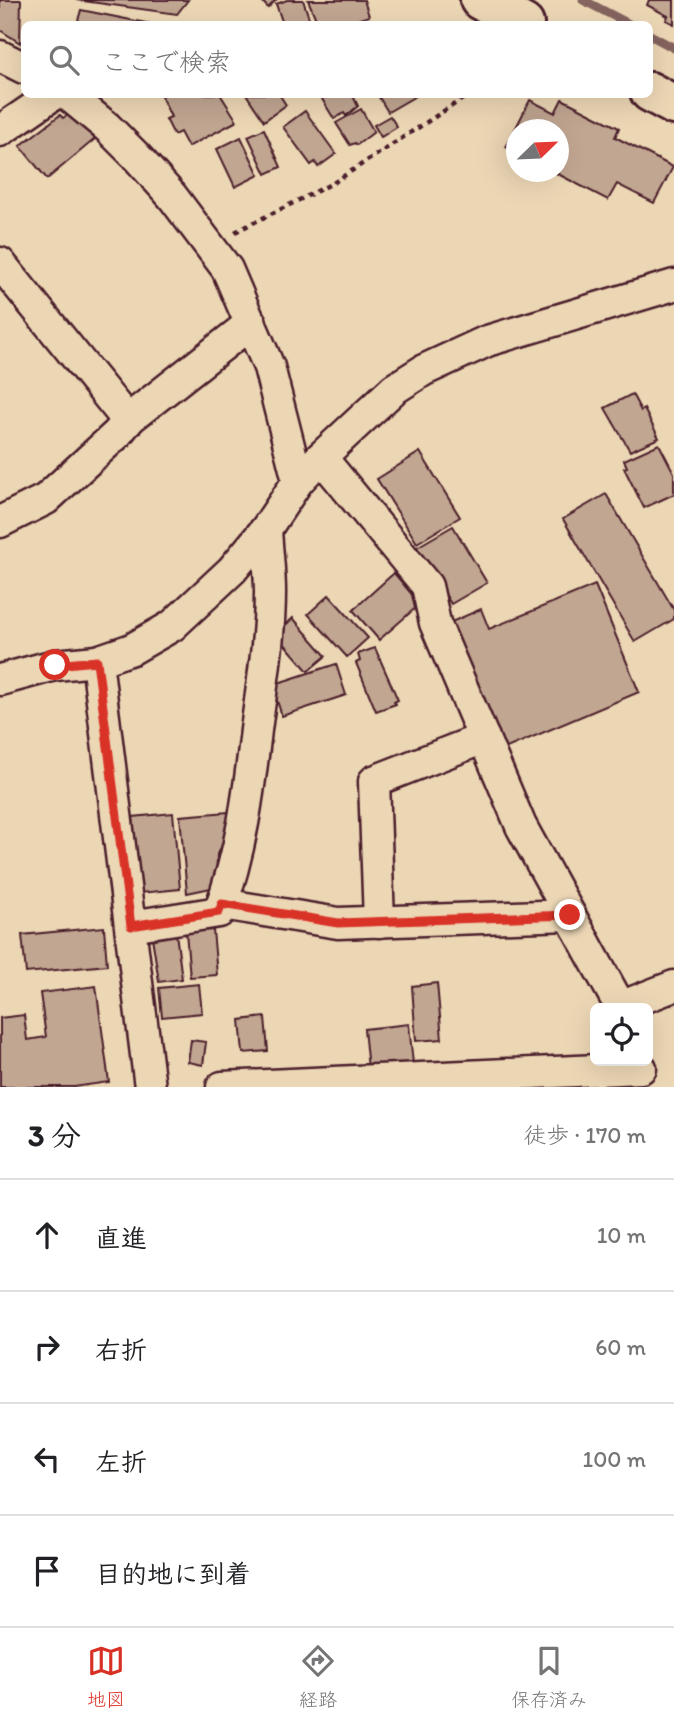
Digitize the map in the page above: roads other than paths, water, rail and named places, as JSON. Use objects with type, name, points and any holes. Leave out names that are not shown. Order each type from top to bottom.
[{"type":"highway","points":[[480,0],[518,21]]},
{"type":"highway","points":[[653,94],[674,105]]},
{"type":"street","points":[[0,56],[21,66]]},
{"type":"street","points":[[0,131],[48,98]]},
{"type":"street","points":[[72,98],[136,156],[172,196],[227,269],[269,368],[298,481]]},
{"type":"street","points":[[0,263],[128,421]]},
{"type":"street","points":[[0,681],[55,665],[97,661],[132,649],[172,626],[232,570],[266,528],[298,481],[321,457],[394,389],[442,360],[488,341],[674,285]]},
{"type":"street","points":[[0,522],[46,499],[128,421],[251,323]]},
{"type":"street","points":[[321,457],[427,586],[435,623],[521,826],[619,1003]]},
{"type":"street","points":[[131,926],[219,912],[235,866],[249,796],[262,685],[270,593],[266,528]]},
{"type":"street","points":[[97,661],[150,1087]]},
{"type":"street","points":[[379,922],[374,781],[484,738]]},
{"type":"street","points":[[222,904],[338,923],[570,915]]},
{"type":"street","points":[[631,1003],[674,986]]},
{"type":"street","points":[[222,1087],[642,1072]]},
{"type":"waterway","points":[[583,0],[623,21]]},
{"type":"waterway","points":[[653,37],[674,48]]}]
